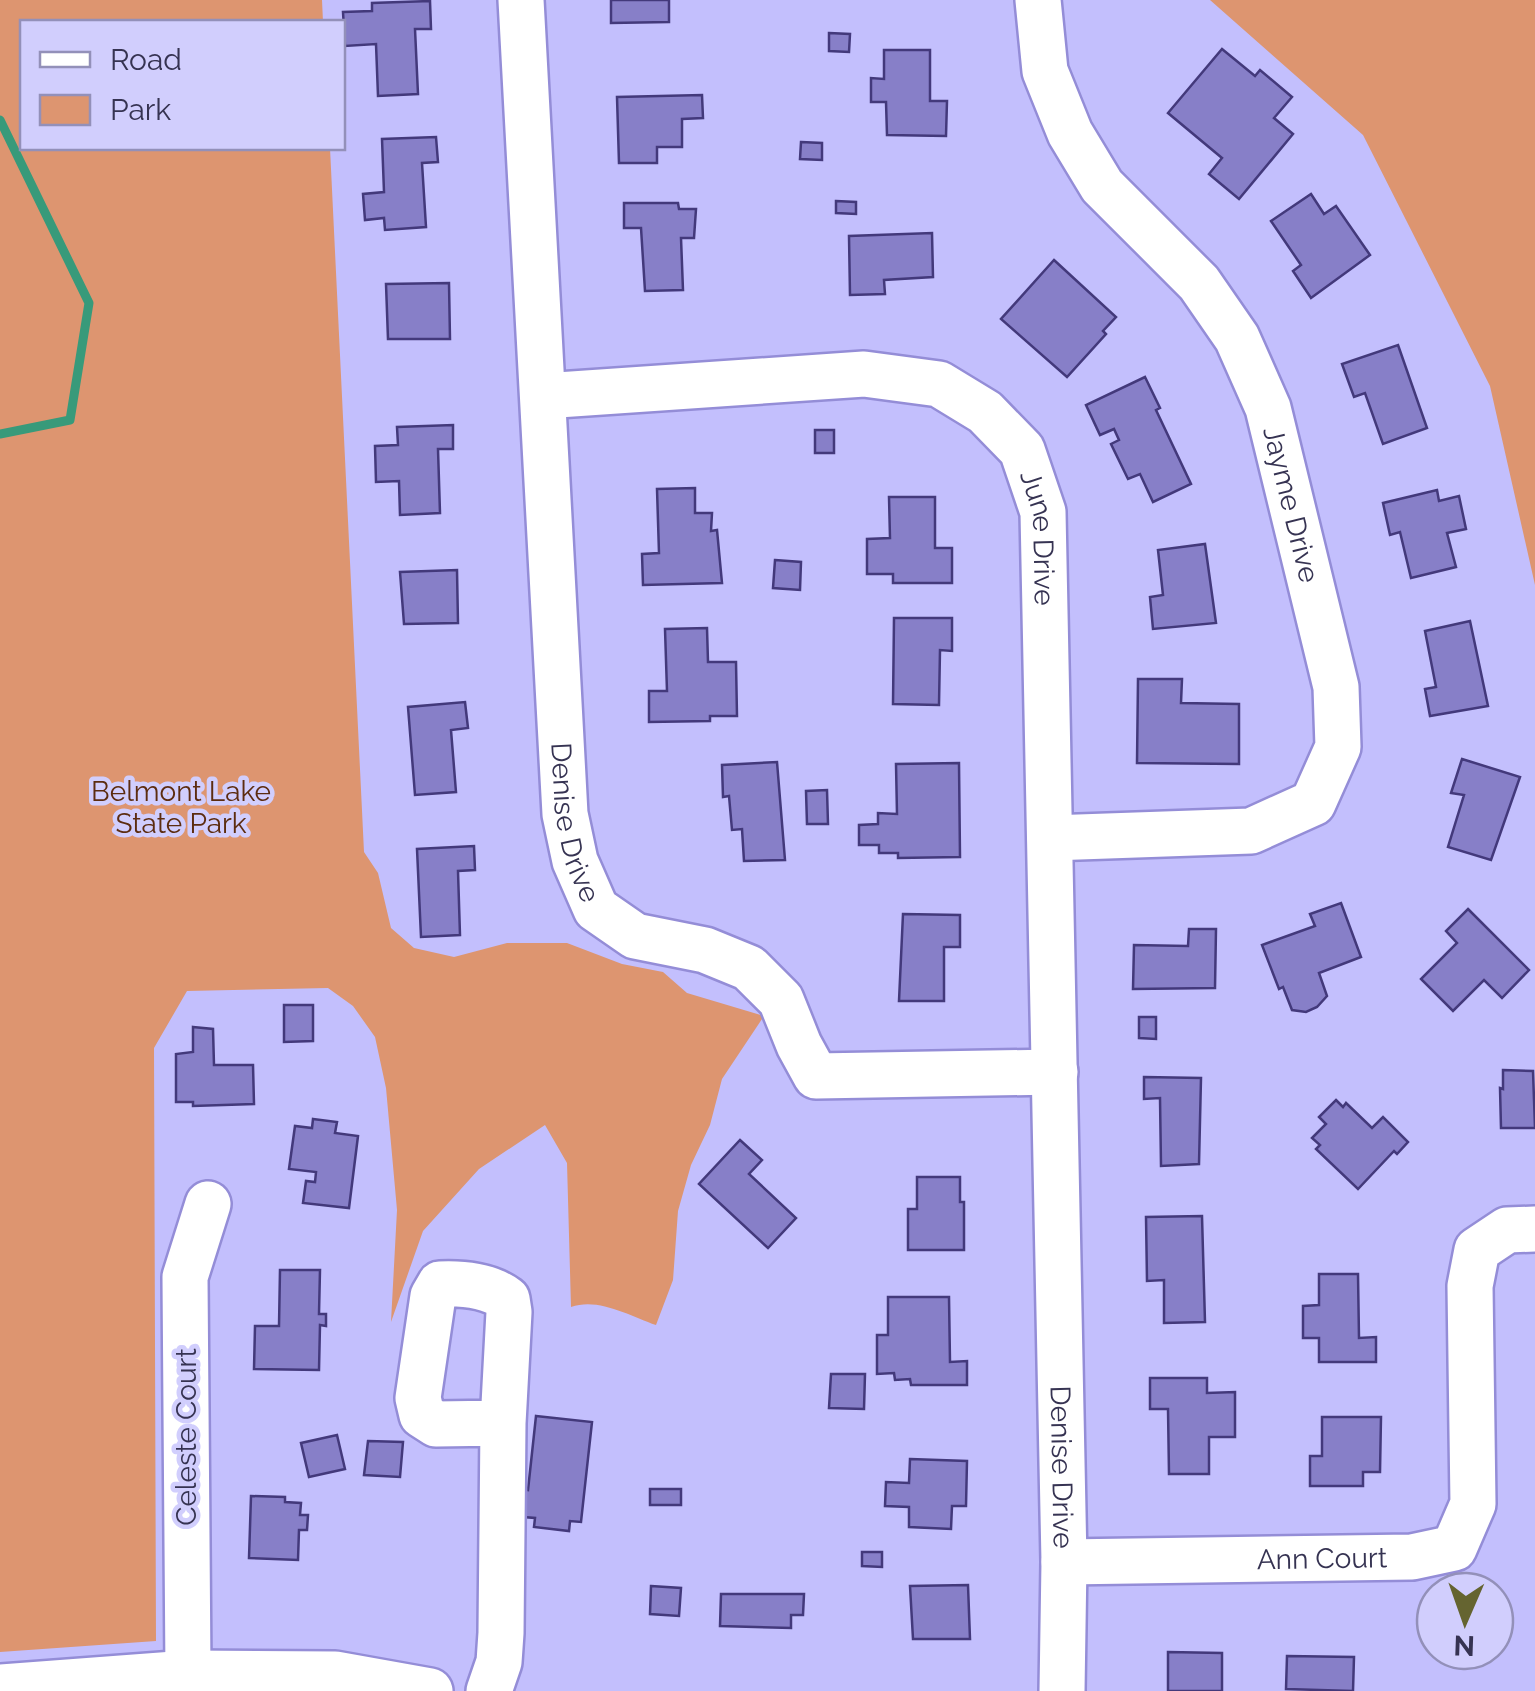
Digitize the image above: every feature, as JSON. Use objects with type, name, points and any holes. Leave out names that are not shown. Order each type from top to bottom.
[{"type":"street","name":"Denise Drive","points":[[522,0],[565,814],[574,861],[596,909],[636,936],[706,950],[749,968],[781,1000],[816,1076],[1054,1072],[1064,1562],[1062,1691]]},
{"type":"street","name":"Jayme Drive","points":[[1038,0],[1045,72],[1070,134],[1102,186],[1199,283],[1238,338],[1268,408],[1336,686],[1338,747],[1313,803],[1250,831],[1050,838]]},
{"type":"street","name":"June Drive","points":[[543,396],[864,374],[939,384],[986,412],[1022,450],[1043,512],[1054,1072]]},
{"type":"street","name":"Celeste Court","points":[[188,1674],[185,1277],[208,1204]]},
{"type":"street","name":"Ann Court","points":[[1064,1562],[1412,1557],[1454,1548],[1473,1504],[1470,1286],[1478,1250],[1506,1230],[1535,1229]]},
{"type":"street","points":[[489,1691],[499,1662],[501,1632],[502,1423]]},
{"type":"street","points":[[0,1687],[188,1674],[334,1674],[430,1691]]},
{"type":"green space","name":"Belmont Lake State Park","points":[[0,0],[322,0],[323,20],[20,20],[20,150],[330,150],[364,852],[378,873],[391,928],[414,948],[454,957],[507,943],[567,943],[622,964],[663,972],[687,993],[764,1016],[722,1079],[710,1125],[691,1165],[678,1211],[673,1280],[656,1325],[603,1306],[571,1307],[567,1163],[545,1125],[479,1169],[423,1231],[391,1322],[397,1210],[386,1088],[375,1037],[353,1006],[328,988],[187,991],[154,1048],[156,1641],[0,1652]]},
{"type":"green space","points":[[1210,0],[1535,0],[1535,585],[1490,386],[1363,135]]},
{"type":"building","points":[[611,0],[669,0],[669,22],[611,23]]},
{"type":"building","points":[[430,1],[431,29],[415,29],[418,94],[378,96],[376,44],[345,46],[343,12],[372,11],[372,3]]},
{"type":"building","points":[[829,33],[850,34],[849,52],[829,51]]},
{"type":"building","points":[[1222,49],[1255,76],[1260,70],[1292,97],[1274,118],[1293,134],[1239,199],[1209,174],[1222,158],[1168,113]]},
{"type":"building","points":[[884,50],[930,50],[930,101],[947,101],[946,136],[887,135],[886,102],[871,102],[871,78],[884,79]]},
{"type":"building","points":[[702,95],[703,118],[682,119],[682,147],[657,147],[657,163],[619,163],[617,97]]},
{"type":"building","points":[[436,137],[438,162],[422,163],[426,227],[385,230],[384,218],[365,220],[363,194],[384,192],[382,139]]},
{"type":"building","points":[[801,142],[822,143],[822,160],[800,159]]},
{"type":"building","points":[[1311,194],[1324,214],[1336,206],[1370,255],[1311,298],[1293,271],[1301,265],[1271,221]]},
{"type":"building","points":[[836,201],[856,202],[856,214],[836,213]]},
{"type":"building","points":[[624,203],[678,203],[679,209],[696,209],[694,238],[681,238],[683,290],[645,291],[641,228],[624,228]]},
{"type":"building","points":[[932,233],[933,277],[884,280],[885,294],[850,295],[849,236]]},
{"type":"building","points":[[1054,260],[1116,317],[1103,331],[1106,334],[1067,377],[1001,319]]},
{"type":"building","points":[[449,283],[450,339],[388,339],[386,284]]},
{"type":"building","points":[[1398,345],[1427,428],[1383,444],[1365,393],[1354,397],[1342,364]]},
{"type":"building","points":[[1145,377],[1191,484],[1153,502],[1140,474],[1128,479],[1111,444],[1119,440],[1114,429],[1100,435],[1086,405]]},
{"type":"building","points":[[453,425],[453,449],[438,449],[440,513],[400,515],[399,481],[376,482],[375,446],[398,445],[397,427]]},
{"type":"building","points":[[815,430],[834,430],[834,453],[815,453]]},
{"type":"building","points":[[695,488],[695,513],[712,513],[711,531],[717,530],[722,583],[643,585],[642,554],[659,553],[657,489]]},
{"type":"building","points":[[1437,490],[1439,501],[1459,496],[1466,529],[1447,533],[1456,567],[1411,578],[1400,532],[1390,535],[1383,503]]},
{"type":"building","points":[[889,497],[935,497],[935,548],[952,548],[952,583],[893,583],[893,574],[867,574],[867,539],[890,538]]},
{"type":"building","points":[[1205,544],[1216,623],[1153,629],[1150,597],[1163,595],[1158,550]]},
{"type":"building","points":[[775,560],[801,562],[800,590],[773,588]]},
{"type":"building","points":[[457,570],[458,623],[404,624],[400,572]]},
{"type":"building","points":[[894,618],[952,618],[952,651],[940,650],[939,705],[893,704]]},
{"type":"building","points":[[1470,621],[1488,706],[1430,716],[1425,689],[1436,687],[1425,631]]},
{"type":"building","points":[[707,628],[708,662],[736,662],[737,716],[710,716],[710,721],[649,722],[649,691],[667,691],[665,629]]},
{"type":"building","points":[[1138,679],[1182,679],[1181,703],[1239,704],[1239,764],[1137,763]]},
{"type":"building","points":[[465,702],[468,728],[451,730],[456,792],[415,795],[408,707]]},
{"type":"building","points":[[1462,759],[1520,777],[1491,860],[1448,847],[1464,795],[1451,793]]},
{"type":"building","points":[[777,762],[785,860],[744,861],[742,829],[732,830],[729,796],[723,797],[722,765]]},
{"type":"building","points":[[959,763],[960,857],[898,858],[898,853],[879,853],[879,845],[859,845],[859,825],[878,824],[878,813],[897,814],[896,764]]},
{"type":"building","points":[[827,790],[828,824],[807,824],[806,791]]},
{"type":"building","points":[[474,846],[475,870],[458,871],[460,935],[421,937],[417,849]]},
{"type":"building","points":[[1341,903],[1361,957],[1319,973],[1327,996],[1306,1012],[1292,1010],[1283,987],[1279,989],[1262,945],[1315,926],[1310,914]]},
{"type":"building","points":[[1468,909],[1529,970],[1502,998],[1484,980],[1453,1011],[1421,979],[1457,943],[1446,931]]},
{"type":"building","points":[[903,914],[960,915],[960,947],[944,947],[944,1001],[899,1001]]},
{"type":"building","points":[[1189,929],[1216,929],[1215,988],[1133,989],[1134,945],[1188,946]]},
{"type":"building","points":[[284,1005],[313,1005],[313,1041],[284,1042]]},
{"type":"building","points":[[1139,1017],[1156,1017],[1156,1039],[1139,1038]]},
{"type":"building","points":[[193,1027],[213,1029],[214,1065],[253,1065],[254,1104],[193,1106],[193,1102],[176,1102],[176,1054],[193,1052]]},
{"type":"building","points":[[1503,1070],[1533,1071],[1535,1128],[1501,1128]]},
{"type":"building","points":[[1144,1077],[1201,1078],[1199,1164],[1161,1166],[1160,1098],[1144,1099]]},
{"type":"building","points":[[1336,1100],[1343,1107],[1346,1103],[1372,1128],[1383,1117],[1408,1142],[1397,1154],[1394,1151],[1358,1189],[1316,1149],[1320,1145],[1312,1138],[1326,1124],[1319,1117]]},
{"type":"building","points":[[313,1119],[337,1122],[335,1133],[358,1136],[349,1208],[303,1203],[306,1181],[315,1182],[316,1172],[289,1169],[295,1126],[312,1128]]},
{"type":"building","points":[[740,1140],[762,1160],[749,1174],[796,1218],[768,1248],[699,1184]]},
{"type":"building","points":[[917,1177],[960,1177],[964,1250],[908,1250],[908,1209],[917,1209]]},
{"type":"building","points":[[1202,1216],[1205,1322],[1164,1323],[1164,1280],[1147,1281],[1146,1217]]},
{"type":"building","points":[[280,1270],[320,1270],[319,1314],[326,1314],[326,1326],[320,1325],[319,1370],[254,1369],[255,1326],[279,1326]]},
{"type":"building","points":[[1319,1274],[1358,1274],[1359,1338],[1376,1337],[1376,1362],[1319,1362],[1319,1338],[1303,1338],[1303,1306],[1319,1305]]},
{"type":"building","points":[[888,1297],[949,1297],[950,1362],[967,1361],[967,1385],[911,1385],[910,1379],[895,1380],[894,1373],[877,1374],[877,1335],[888,1335]]},
{"type":"building","points":[[831,1374],[865,1374],[864,1409],[829,1408]]},
{"type":"building","points":[[1150,1378],[1207,1378],[1207,1393],[1235,1392],[1235,1437],[1209,1437],[1209,1474],[1169,1474],[1168,1409],[1150,1409]]},
{"type":"building","points":[[536,1416],[592,1422],[581,1522],[570,1521],[569,1531],[534,1527],[535,1518],[523,1517],[512,1488],[528,1490]]},
{"type":"building","points":[[1322,1417],[1381,1417],[1380,1472],[1363,1472],[1363,1486],[1310,1486],[1310,1456],[1322,1456]]},
{"type":"building","points":[[337,1435],[345,1469],[309,1477],[301,1443]]},
{"type":"building","points":[[368,1441],[403,1442],[400,1477],[364,1475]]},
{"type":"building","points":[[910,1459],[967,1461],[966,1506],[952,1506],[951,1529],[909,1527],[909,1507],[885,1506],[886,1482],[909,1483]]},
{"type":"building","points":[[650,1489],[681,1489],[681,1505],[650,1505]]},
{"type":"building","points":[[251,1496],[285,1497],[285,1502],[301,1503],[300,1515],[308,1515],[307,1530],[299,1530],[298,1560],[249,1558]]},
{"type":"building","points":[[862,1552],[882,1552],[882,1567],[862,1566]]},
{"type":"building","points":[[968,1585],[970,1639],[913,1639],[910,1586]]},
{"type":"building","points":[[651,1586],[681,1588],[679,1616],[650,1614]]},
{"type":"building","points":[[721,1594],[804,1594],[803,1615],[791,1615],[791,1628],[720,1626]]},
{"type":"building","points":[[1168,1652],[1222,1653],[1222,1691],[1168,1691]]},
{"type":"building","points":[[1287,1656],[1354,1657],[1353,1691],[1286,1689]]},
{"type":"waterway","points":[[0,120],[89,303],[70,420],[0,434]]}]
